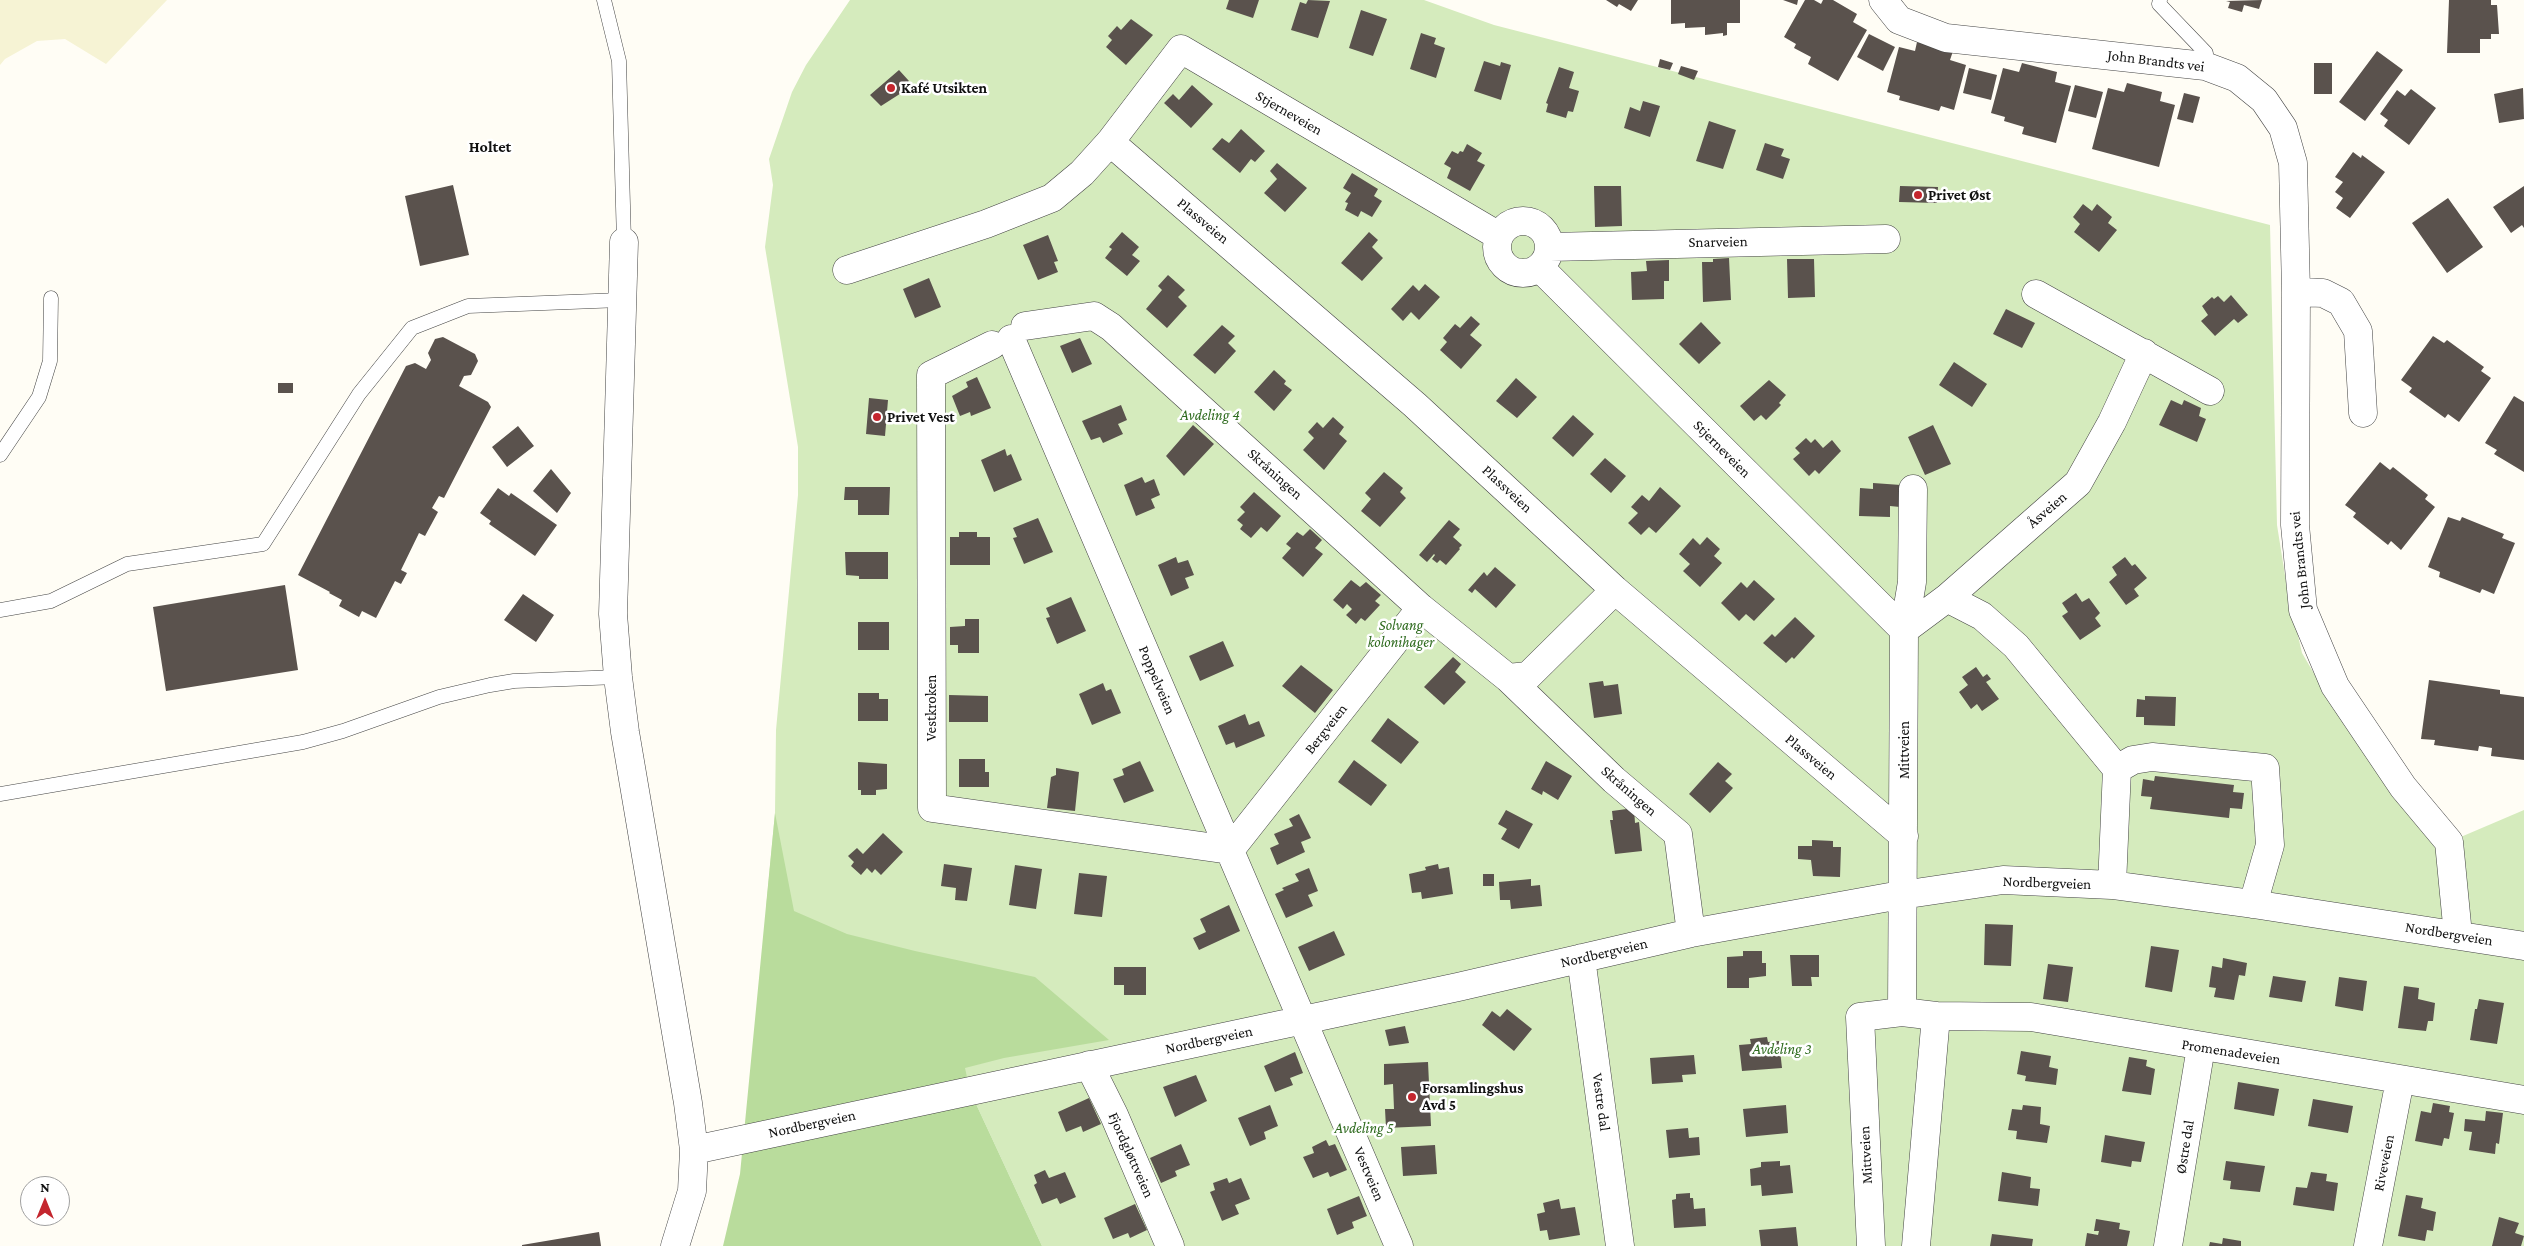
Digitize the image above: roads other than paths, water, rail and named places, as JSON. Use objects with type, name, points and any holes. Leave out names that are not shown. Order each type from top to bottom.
[{"type":"street","name":"John Brandts vei","points":[[1884,0],[1899,20],[1946,38],[2205,66],[2237,78],[2264,100],[2283,128],[2293,163],[2296,292],[2295,525],[2303,610],[2335,686],[2403,787],[2449,842],[2458,935]]},
{"type":"street","name":"Stjerneveien","points":[[1110,142],[1181,49],[1499,236]]},
{"type":"street","points":[[847,270],[986,224],[1052,198],[1082,173],[1110,142]]},
{"type":"street","name":"Plassveien","points":[[1110,142],[1415,405],[1615,590],[1904,836]]},
{"type":"street","points":[[1526,220],[1534,222],[1546,232],[1545,258],[1524,274],[1509,270],[1499,257],[1496,249],[1499,236],[1510,224],[1526,220]]},
{"type":"street","name":"Snarveien","points":[[1545,258],[1563,245],[1886,238]]},
{"type":"street","points":[[624,242],[614,614],[618,677],[694,1150],[692,1191],[675,1246]]},
{"type":"street","name":"Stjerneveien","points":[[1545,258],[1904,630]]},
{"type":"street","points":[[2296,292],[2323,293],[2342,302],[2358,331],[2363,413]]},
{"type":"street","points":[[2036,294],[2210,391]]},
{"type":"street","name":"Skråningen","points":[[1009,337],[1094,316],[1111,327],[1421,608],[1508,678],[1614,780],[1678,834],[1691,933]]},
{"type":"street","name":"Vestkroken","points":[[1009,337],[931,375],[932,808],[1230,850]]},
{"type":"street","name":"Poppelveien","points":[[1009,337],[1304,1020]]},
{"type":"street","name":"Åsveien","points":[[1904,630],[1947,598],[2078,483],[2112,422],[2144,353]]},
{"type":"street","name":"Mittveien","points":[[1902,1012],[1904,630],[1912,582],[1913,489]]},
{"type":"street","points":[[1508,678],[1528,676],[1615,590]]},
{"type":"street","points":[[1947,598],[1982,616],[2016,646],[2117,769],[2112,885]]},
{"type":"street","name":"Bergveien","points":[[1230,850],[1421,608]]},
{"type":"street","points":[[2117,769],[2133,760],[2152,757],[2265,768],[2270,845],[2253,904]]},
{"type":"street","name":"Nordbergveien","points":[[694,1150],[1458,987],[1691,933],[1903,894],[2003,880],[2112,885],[2253,904],[2524,946]]},
{"type":"street","name":"Vestre dal","points":[[1581,958],[1620,1246]]},
{"type":"street","name":"Mittveien","points":[[1871,1246],[1860,1017],[1902,1012],[1936,1016]]},
{"type":"street","points":[[1916,1246],[1936,1016]]},
{"type":"street","name":"Promenadeveien","points":[[1936,1016],[2031,1017],[2524,1100]]},
{"type":"street","name":"Vestveien","points":[[1304,1020],[1399,1246]]},
{"type":"street","name":"Østre dal","points":[[2168,1246],[2202,1047]]},
{"type":"street","name":"Fjordgløttveien","points":[[1089,1065],[1114,1115],[1170,1246]]},
{"type":"street","name":"Riveveien","points":[[2368,1246],[2400,1080]]},
{"type":"lane","points":[[604,0],[619,61],[624,242]]},
{"type":"lane","points":[[609,16],[615,0]]},
{"type":"lane","points":[[2160,0],[2159,4],[2206,53],[2205,66]]},
{"type":"lane","points":[[0,455],[39,397],[50,361],[51,298]]},
{"type":"lane","points":[[0,610],[51,601],[127,564],[263,544],[359,394],[412,328],[468,306],[621,300]]},
{"type":"lane","points":[[0,794],[303,742],[343,731],[439,697],[514,681],[618,677]]},
{"type":"place","name":"Kafé Utsikten","points":[[891,88]]},
{"type":"place","name":"Privet Øst","points":[[1918,195]]},
{"type":"place","name":"Privet Vest","points":[[877,417]]},
{"type":"place","name":"Forsamlingshus Avd 5","points":[[1412,1097]]},
{"type":"district","name":"Holtet","points":[[490,147]]},
{"type":"park label","name":"Avdeling 4","points":[[1210,415]]},
{"type":"park label","name":"Solvang kolonihager","points":[[1401,634]]},
{"type":"park label","name":"Avdeling 3","points":[[1782,1049]]},
{"type":"park label","name":"Avdeling 5","points":[[1364,1128]]}]
